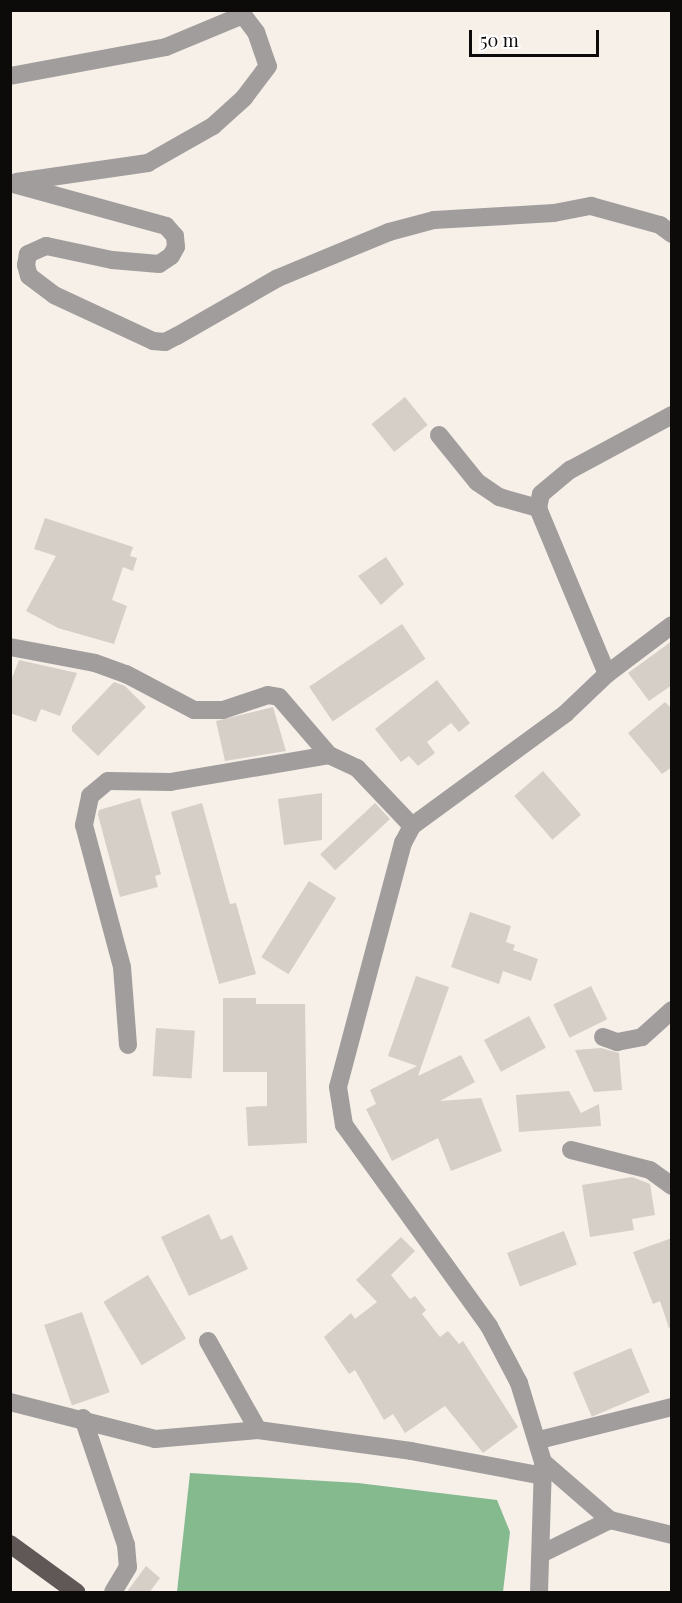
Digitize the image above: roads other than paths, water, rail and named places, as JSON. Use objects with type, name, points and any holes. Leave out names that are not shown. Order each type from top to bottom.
[{"type":"main road","points":[[10,1544],[76,1593]]},
{"type":"street","points":[[10,76],[166,47],[243,15],[256,32],[268,66],[244,98],[213,126],[148,163],[66,172],[11,183]]},
{"type":"street","points":[[11,183],[166,226],[175,236],[176,247],[171,256],[159,264],[112,260],[46,246],[35,248],[26,265],[29,276],[54,295],[153,341],[165,342],[278,278],[389,232],[434,220],[554,213],[591,206],[660,225],[672,234]]},
{"type":"street","points":[[607,674],[538,508],[541,494],[551,482],[672,416]]},
{"type":"street","points":[[439,435],[477,482],[499,497],[538,508]]},
{"type":"street","points":[[539,1593],[543,1469],[539,1440],[519,1383],[489,1326],[371,1166],[344,1125],[338,1107],[338,1088],[403,843],[412,826],[565,714],[607,674],[672,625]]},
{"type":"street","points":[[10,647],[95,663],[126,674],[194,710],[223,710],[268,695],[279,697],[329,755],[357,768],[412,826]]},
{"type":"street","points":[[128,1045],[122,967],[84,825],[90,796],[108,781],[170,782],[329,755]]},
{"type":"street","points":[[603,1037],[617,1042],[642,1037],[672,1010]]},
{"type":"street","points":[[571,1150],[650,1170],[672,1186]]},
{"type":"street","points":[[208,1341],[258,1430]]},
{"type":"street","points":[[10,1402],[30,1410],[82,1418],[155,1439],[258,1430],[543,1469],[610,1520],[672,1535]]},
{"type":"street","points":[[539,1440],[672,1407]]},
{"type":"street","points":[[82,1418],[126,1545],[128,1567],[113,1593]]},
{"type":"street","points":[[541,1554],[610,1520]]}]
